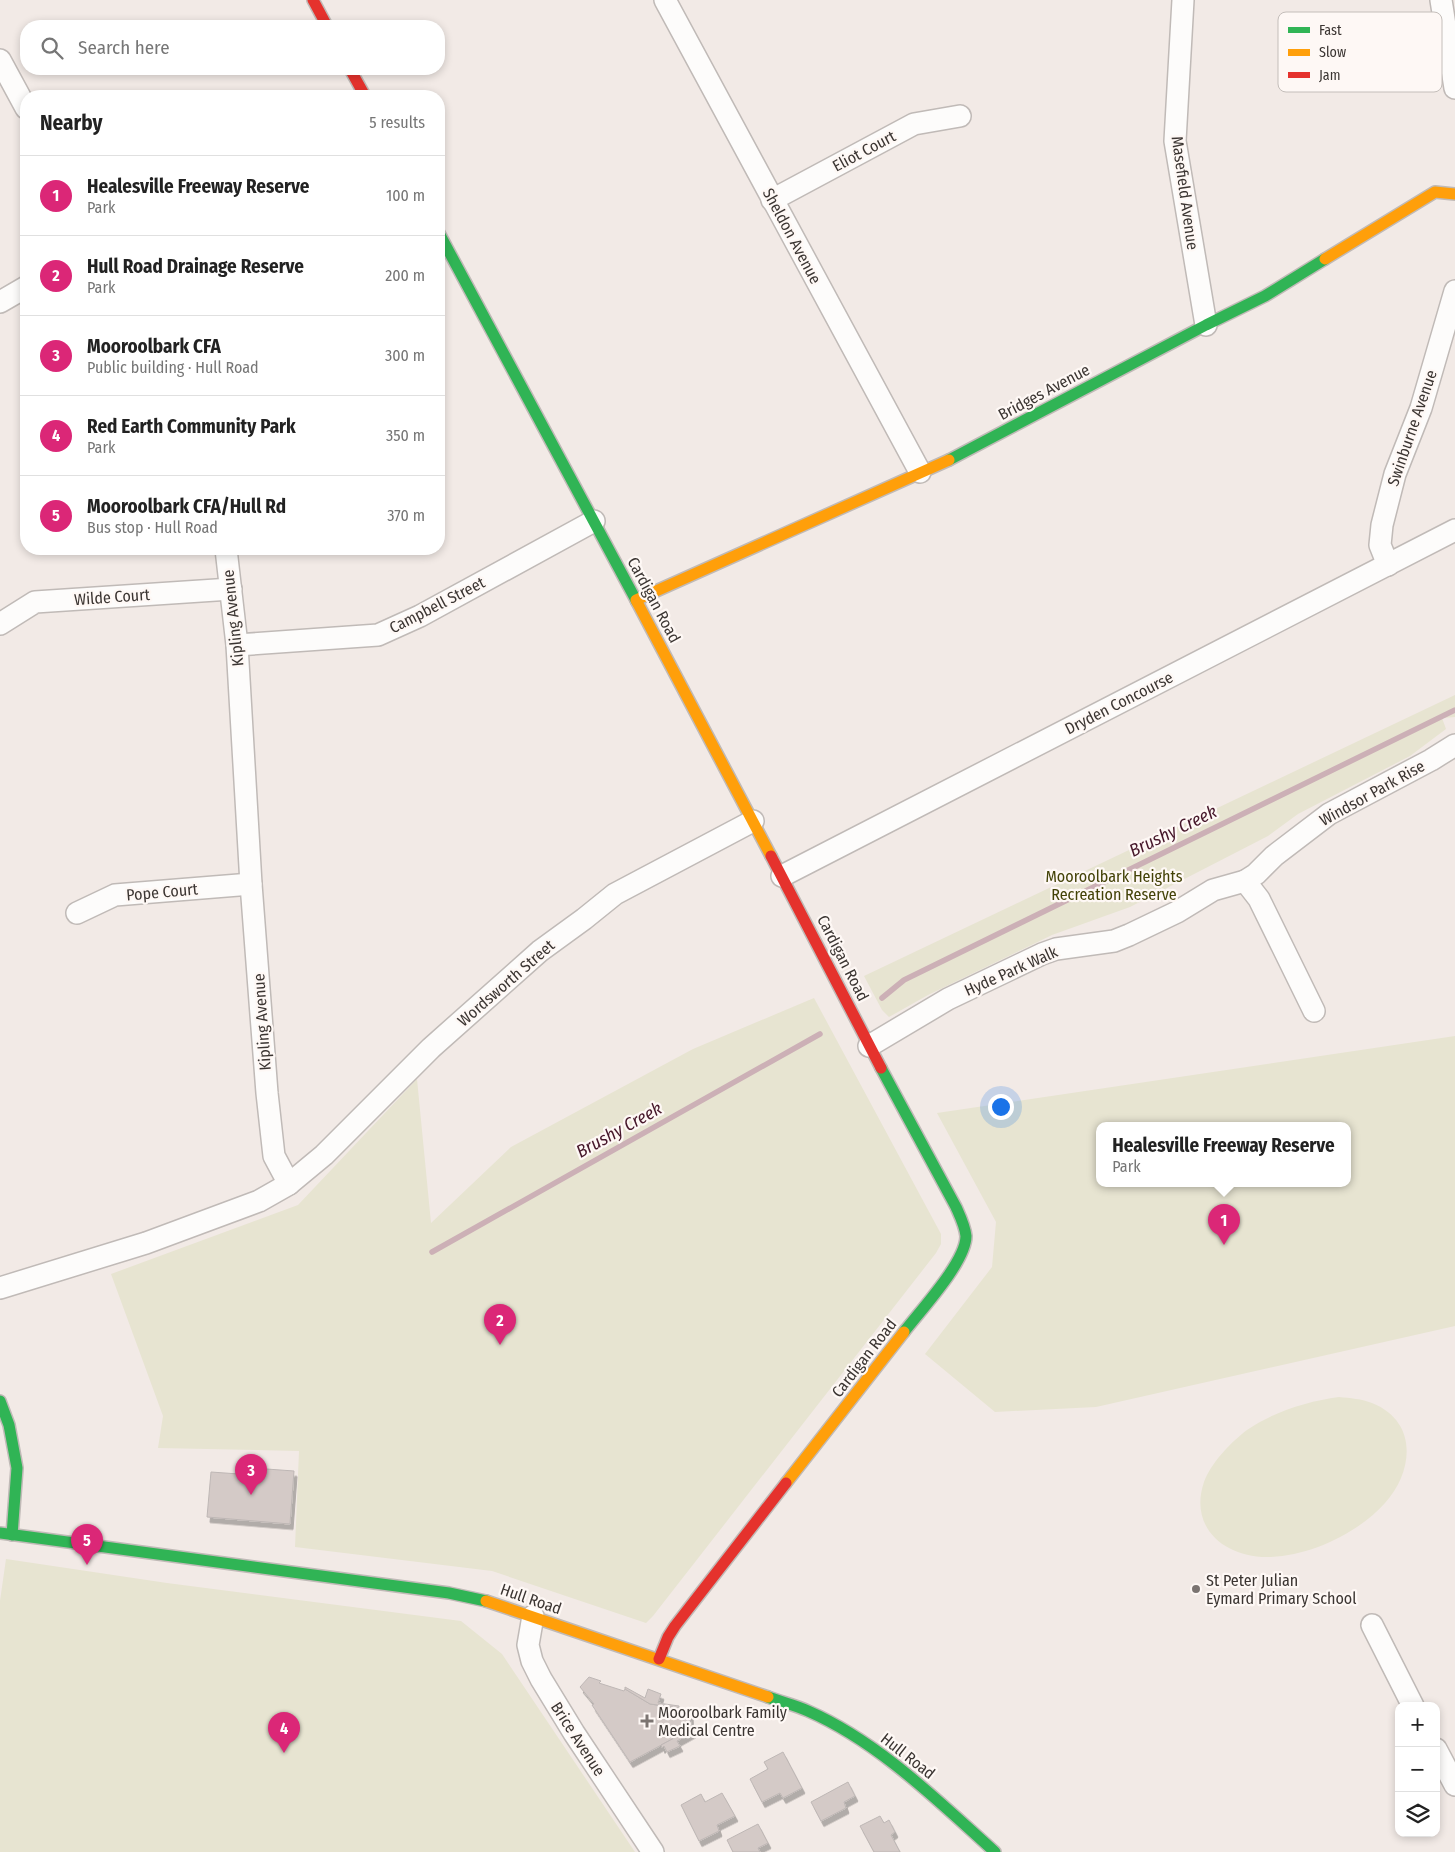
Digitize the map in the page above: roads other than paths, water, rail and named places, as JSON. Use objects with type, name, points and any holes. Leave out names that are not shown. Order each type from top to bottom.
[{"type":"street","points":[[313,0],[325,20]]},
{"type":"street","name":"Sheldon Avenue","points":[[665,0],[920,472]]},
{"type":"street","name":"Masefield Avenue","points":[[1183,0],[1175,141],[1206,325]]},
{"type":"street","points":[[1441,0],[1455,88]]},
{"type":"street","points":[[0,60],[20,97]]},
{"type":"street","points":[[353,75],[362,90]]},
{"type":"street","name":"Eliot Court","points":[[772,200],[914,124],[960,116]]},
{"type":"street","name":"Bridges Avenue","points":[[636,600],[958,456],[1206,325],[1265,296],[1435,192],[1455,194]]},
{"type":"street","name":"Cardigan Road","points":[[445,244],[753,821],[869,1046],[956,1206],[966,1229],[964,1249],[955,1266],[675,1626],[668,1637],[659,1660]]},
{"type":"street","points":[[0,302],[20,290]]},
{"type":"street","name":"Swinburne Avenue","points":[[1388,565],[1380,545],[1382,525],[1395,474],[1421,408],[1455,291]]},
{"type":"street","name":"Campbell Street","points":[[237,645],[378,635],[420,616],[594,521]]},
{"type":"street","name":"Dryden Concourse","points":[[782,876],[1455,530]]},
{"type":"street","name":"Kipling Avenue","points":[[227,555],[237,645],[251,884],[274,1156],[289,1184]]},
{"type":"street","name":"Wilde Court","points":[[0,624],[35,602],[230,589]]},
{"type":"street","name":"Windsor Park Rise","points":[[1244,881],[1256,874],[1274,856],[1328,814],[1431,760],[1455,745]]},
{"type":"street","name":"Wordsworth Street","points":[[289,1184],[324,1155],[431,1048],[540,952],[615,894],[753,821]]},
{"type":"street","points":[[1244,881],[1259,899],[1314,1011]]},
{"type":"street","name":"Hyde Park Walk","points":[[869,1046],[948,999],[1042,954],[1056,949],[1114,941],[1177,912],[1213,890],[1244,881]]},
{"type":"street","name":"Pope Court","points":[[77,913],[114,896],[251,884]]},
{"type":"street","points":[[0,1288],[156,1240],[259,1201],[289,1184]]},
{"type":"street","points":[[0,1401],[9,1426],[17,1468],[12,1535]]},
{"type":"street","name":"Hull Road","points":[[0,1533],[449,1593],[478,1599],[533,1616],[808,1711],[835,1724],[873,1748],[907,1774],[994,1852]]},
{"type":"street","name":"Brice Avenue","points":[[533,1616],[528,1646],[532,1661],[541,1679],[653,1852]]},
{"type":"street","points":[[1372,1625],[1411,1702]]},
{"type":"street","points":[[1440,1757],[1455,1785]]},
{"type":"waterway","name":"Brushy Creek","points":[[882,998],[904,980],[1455,710]]},
{"type":"waterway","name":"Brushy Creek","points":[[432,1252],[820,1034]]},
{"type":"place","name":"Healesville Freeway Reserve","points":[[1224,1245]]},
{"type":"place","name":"Hull Road Drainage Reserve","points":[[500,1345]]},
{"type":"place","name":"Mooroolbark CFA","points":[[251,1495]]},
{"type":"place","name":"Mooroolbark CFA/Hull Rd","points":[[87,1565]]},
{"type":"place","name":"St Peter Julian Eymard Primary School","points":[[1196,1589]]},
{"type":"place","name":"Mooroolbark Family Medical Centre","points":[[647,1721]]},
{"type":"place","name":"Red Earth Community Park","points":[[284,1753]]},
{"type":"park label","name":"Mooroolbark Heights Recreation Reserve","points":[[1114,885]]}]
